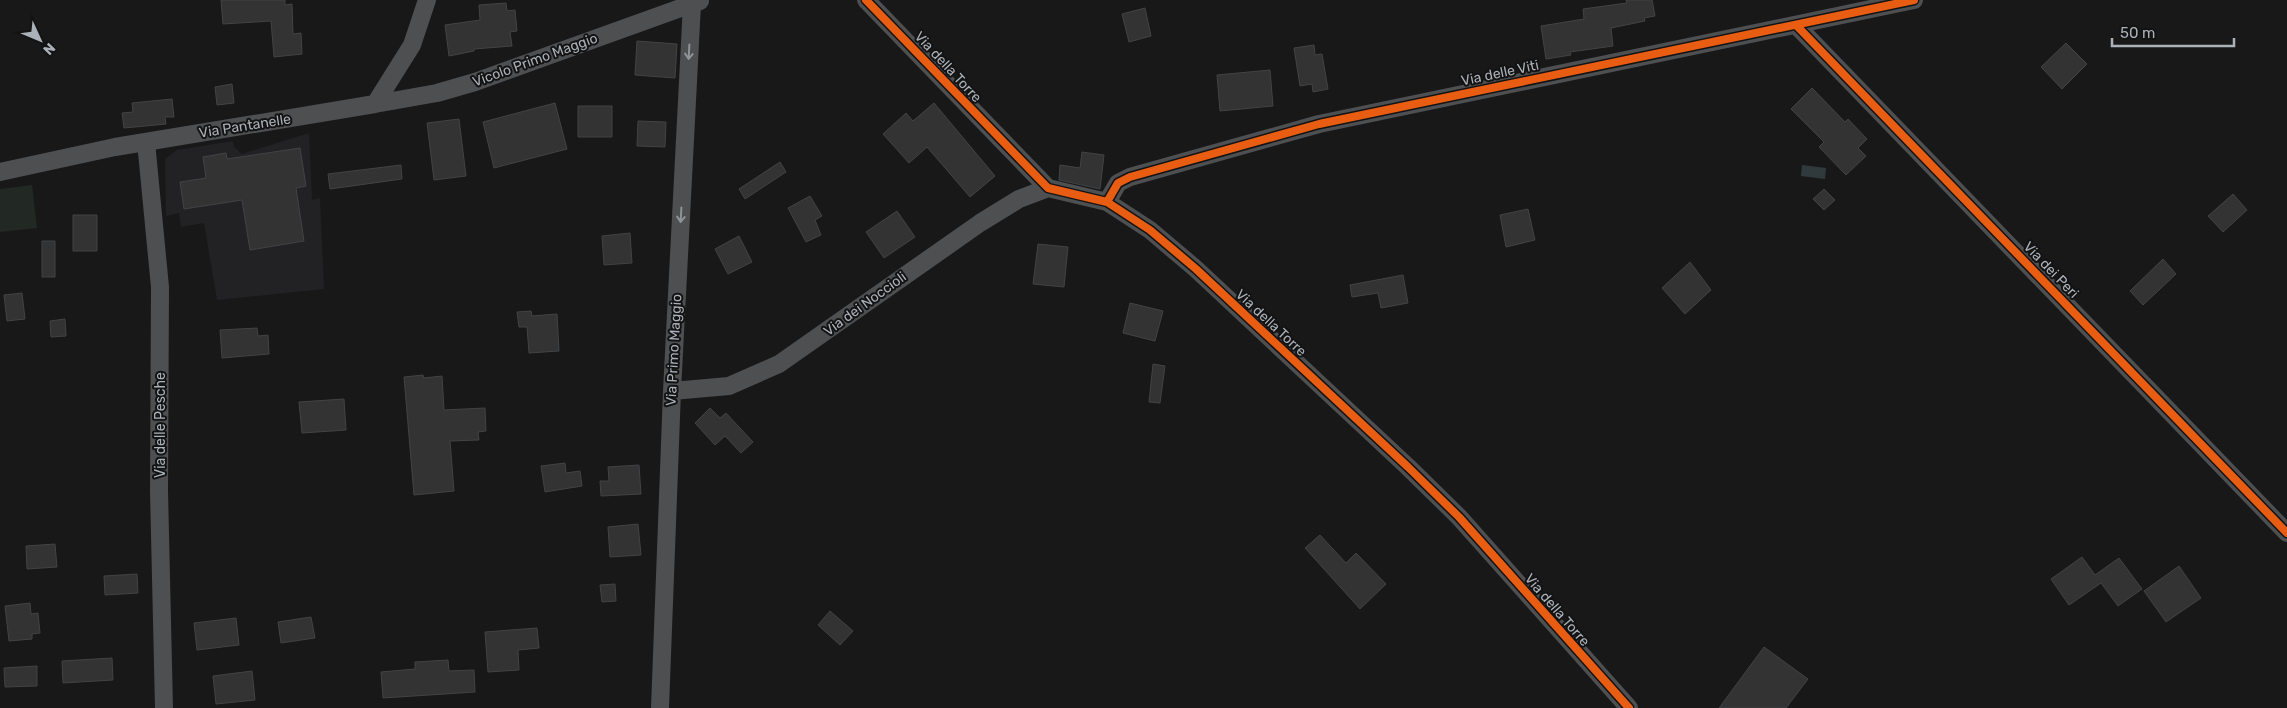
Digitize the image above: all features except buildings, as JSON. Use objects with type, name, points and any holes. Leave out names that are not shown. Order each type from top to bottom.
[{"type":"street","points":[[375,104],[412,45],[427,0]]},
{"type":"street","name":"Via della Torre","points":[[866,0],[1048,188],[1107,202],[1150,230],[1196,268],[1408,467],[1472,531],[1629,708]]},
{"type":"street","name":"Via delle Viti","points":[[1107,202],[1118,183],[1130,177],[1319,124],[1914,0]]},
{"type":"street","name":"Vicolo Primo Maggio","points":[[375,104],[437,93],[468,84],[697,2]]},
{"type":"street","name":"Via Primo Maggio","points":[[660,708],[672,391],[697,2]]},
{"type":"street","name":"Via dei Peri","points":[[1796,25],[2287,533]]},
{"type":"street","name":"Via Pantanelle","points":[[0,172],[146,142],[375,104]]},
{"type":"street","name":"Via delle Pesche","points":[[146,142],[160,286],[159,492],[164,708]]},
{"type":"street","name":"Via dei Noccioli","points":[[672,391],[729,386],[779,364],[980,222],[1019,199],[1048,188]]},
{"type":"shaded area","points":[[309,133],[312,200],[320,198],[324,289],[217,300],[204,223],[181,227],[179,213],[166,216],[165,159],[177,150],[233,141],[234,147],[242,154]]},
{"type":"shaded area","points":[[1802,165],[1826,168],[1825,179],[1801,176]]},
{"type":"shaded area","points":[[32,185],[37,228],[0,232],[0,189]]},
{"type":"cycle path","points":[[866,0],[1048,188],[1107,202],[1150,230],[1196,269],[1459,517],[1629,708]]},
{"type":"cycle path","points":[[1107,202],[1118,183],[1130,177],[1319,124],[1914,0]]},
{"type":"cycle path","points":[[1796,25],[2287,533]]}]
